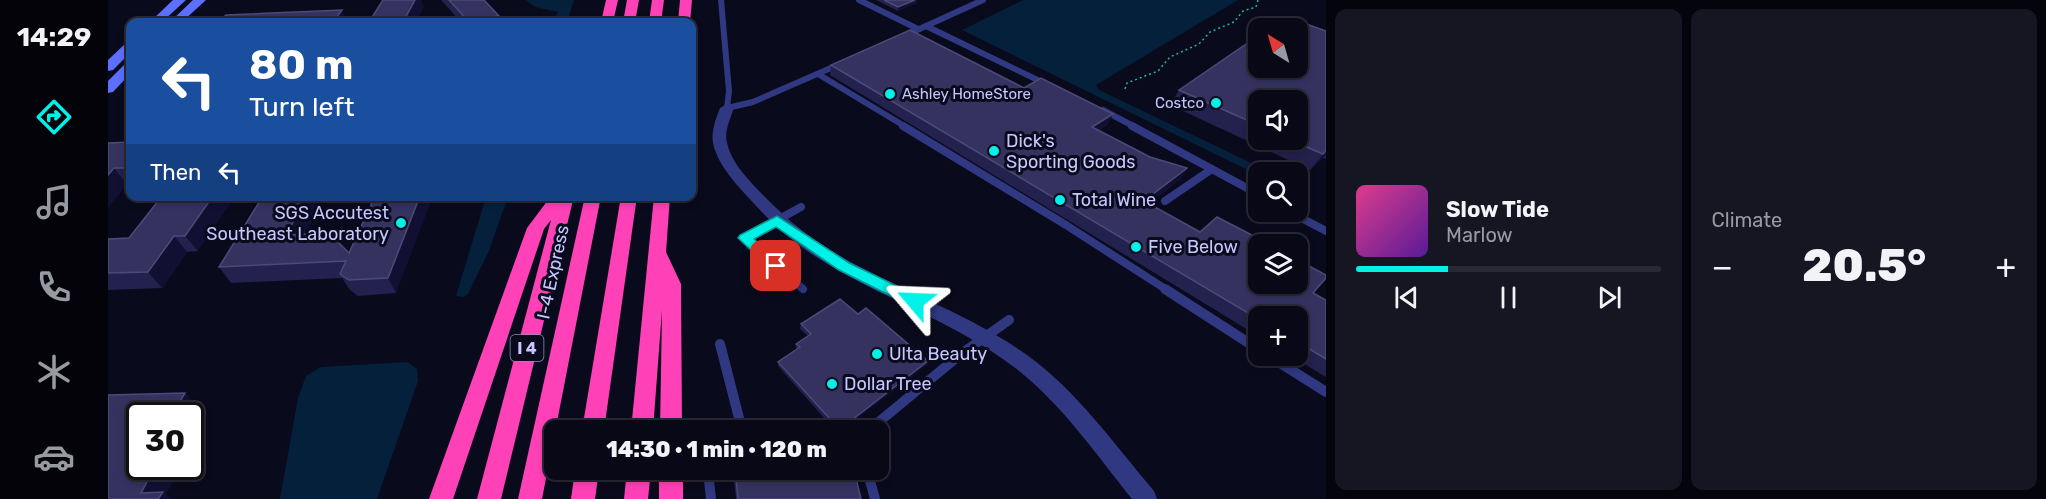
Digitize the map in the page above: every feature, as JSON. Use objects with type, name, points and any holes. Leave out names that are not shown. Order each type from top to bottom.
[{"type":"highway","points":[[608,18],[612,0]]},
{"type":"highway","points":[[630,18],[633,0]]},
{"type":"highway","points":[[656,18],[658,0]]},
{"type":"highway","points":[[684,18],[686,0]]},
{"type":"highway","points":[[441,499],[536,228],[556,201]]},
{"type":"highway","name":"I 4","points":[[489,499],[565,201]]},
{"type":"highway","name":"I-4 Express","points":[[530,499],[592,201]]},
{"type":"highway","points":[[595,420],[628,201]]},
{"type":"highway","points":[[643,420],[662,201]]},
{"type":"highway","points":[[657,252],[672,284],[671,420]]},
{"type":"highway","points":[[583,499],[586,480]]},
{"type":"highway","points":[[636,499],[638,480]]},
{"type":"highway","points":[[671,480],[671,499]]},
{"type":"street","points":[[160,18],[180,0]]},
{"type":"street","points":[[180,18],[200,0]]},
{"type":"street","points":[[108,68],[126,50]]},
{"type":"street","points":[[108,68],[126,68]]},
{"type":"street","points":[[108,89],[126,72]]},
{"type":"street","points":[[727,108],[721,126],[720,143],[732,168],[777,221],[809,245],[844,266],[984,338],[1023,363],[1064,402],[1146,499]]},
{"type":"lane","points":[[721,0],[729,91],[727,108],[753,102],[848,61]]},
{"type":"lane","points":[[859,0],[918,29]]},
{"type":"lane","points":[[898,38],[983,0]]},
{"type":"lane","points":[[926,26],[1052,87]]},
{"type":"lane","points":[[818,74],[1066,225],[1248,343]]},
{"type":"lane","points":[[1096,107],[1248,189]]},
{"type":"lane","points":[[1165,201],[1212,169]]},
{"type":"lane","points":[[801,207],[745,238],[803,289]]},
{"type":"lane","points":[[1308,222],[1326,231]]},
{"type":"lane","points":[[882,420],[1008,320]]},
{"type":"lane","points":[[720,344],[739,420]]},
{"type":"lane","points":[[1285,366],[1326,392]]},
{"type":"lane","points":[[709,480],[711,499]]},
{"type":"lane","points":[[870,480],[875,499]]},
{"type":"path","points":[[1125,89],[1127,84],[1158,71],[1170,57],[1199,44],[1210,32],[1234,22],[1243,11],[1256,7],[1258,0]]},
{"type":"water","points":[[526,0],[574,0],[568,18],[554,18],[558,12],[535,7]]},
{"type":"water","points":[[1023,0],[1238,0],[1096,85],[1099,90],[1249,162],[1248,170],[962,30]]},
{"type":"water","points":[[485,201],[507,201],[488,253],[468,294],[463,297],[456,296]]},
{"type":"water","points":[[408,362],[417,369],[418,381],[377,499],[280,499],[298,398],[306,376],[321,367]]},
{"type":"building","points":[[383,0],[415,0],[405,18],[372,18]]},
{"type":"building","points":[[449,0],[484,0],[499,16],[497,16],[499,18],[465,18]]},
{"type":"building","points":[[884,0],[915,0],[898,7]]},
{"type":"building","points":[[342,10],[336,18],[223,18],[226,15]]},
{"type":"building","points":[[1308,25],[1326,31],[1326,151],[1323,154],[1308,148],[1308,90],[1248,90],[1248,121],[1179,90],[1248,43],[1248,78],[1308,78]]},
{"type":"building","points":[[910,30],[1024,88],[1041,78],[1113,114],[1092,127],[1150,157],[1187,168],[1144,201],[1200,232],[1217,217],[1250,234],[1248,294],[1308,294],[1308,265],[1326,275],[1313,293],[1326,300],[1326,359],[1308,348],[1308,306],[1248,306],[1248,313],[831,65]]},
{"type":"building","points":[[126,142],[126,168],[114,168],[108,175],[108,143]]},
{"type":"building","points":[[158,201],[210,201],[185,236],[174,236],[148,272],[108,273],[108,239],[129,238]]},
{"type":"building","points":[[260,201],[304,201],[286,235],[329,233],[349,253],[373,201],[418,201],[388,278],[349,280],[340,274],[346,261],[219,267]]},
{"type":"building","points":[[840,299],[858,314],[866,308],[928,361],[852,420],[831,420],[778,362],[800,347],[796,344],[811,334],[801,324]]},
{"type":"building","points":[[185,393],[180,402],[126,402],[126,480],[148,480],[141,493],[163,492],[158,499],[108,499],[108,395]]},
{"type":"building","points":[[736,480],[856,480],[861,499],[738,499]]},
{"type":"place","name":"Ashley HomeStore","points":[[890,94]]},
{"type":"place","name":"Costco","points":[[1216,103]]},
{"type":"place","name":"Dick's Sporting Goods","points":[[994,151]]},
{"type":"place","name":"Total Wine","points":[[1060,200]]},
{"type":"place","name":"SGS Accutest Southeast Laboratory","points":[[401,223]]},
{"type":"place","name":"Five Below","points":[[1136,247]]},
{"type":"place","name":"Ulta Beauty","points":[[877,354]]},
{"type":"place","name":"Dollar Tree","points":[[832,384]]},
{"type":"route","points":[[776,266],[745,238],[777,221],[809,245],[844,266],[915,301]]}]
